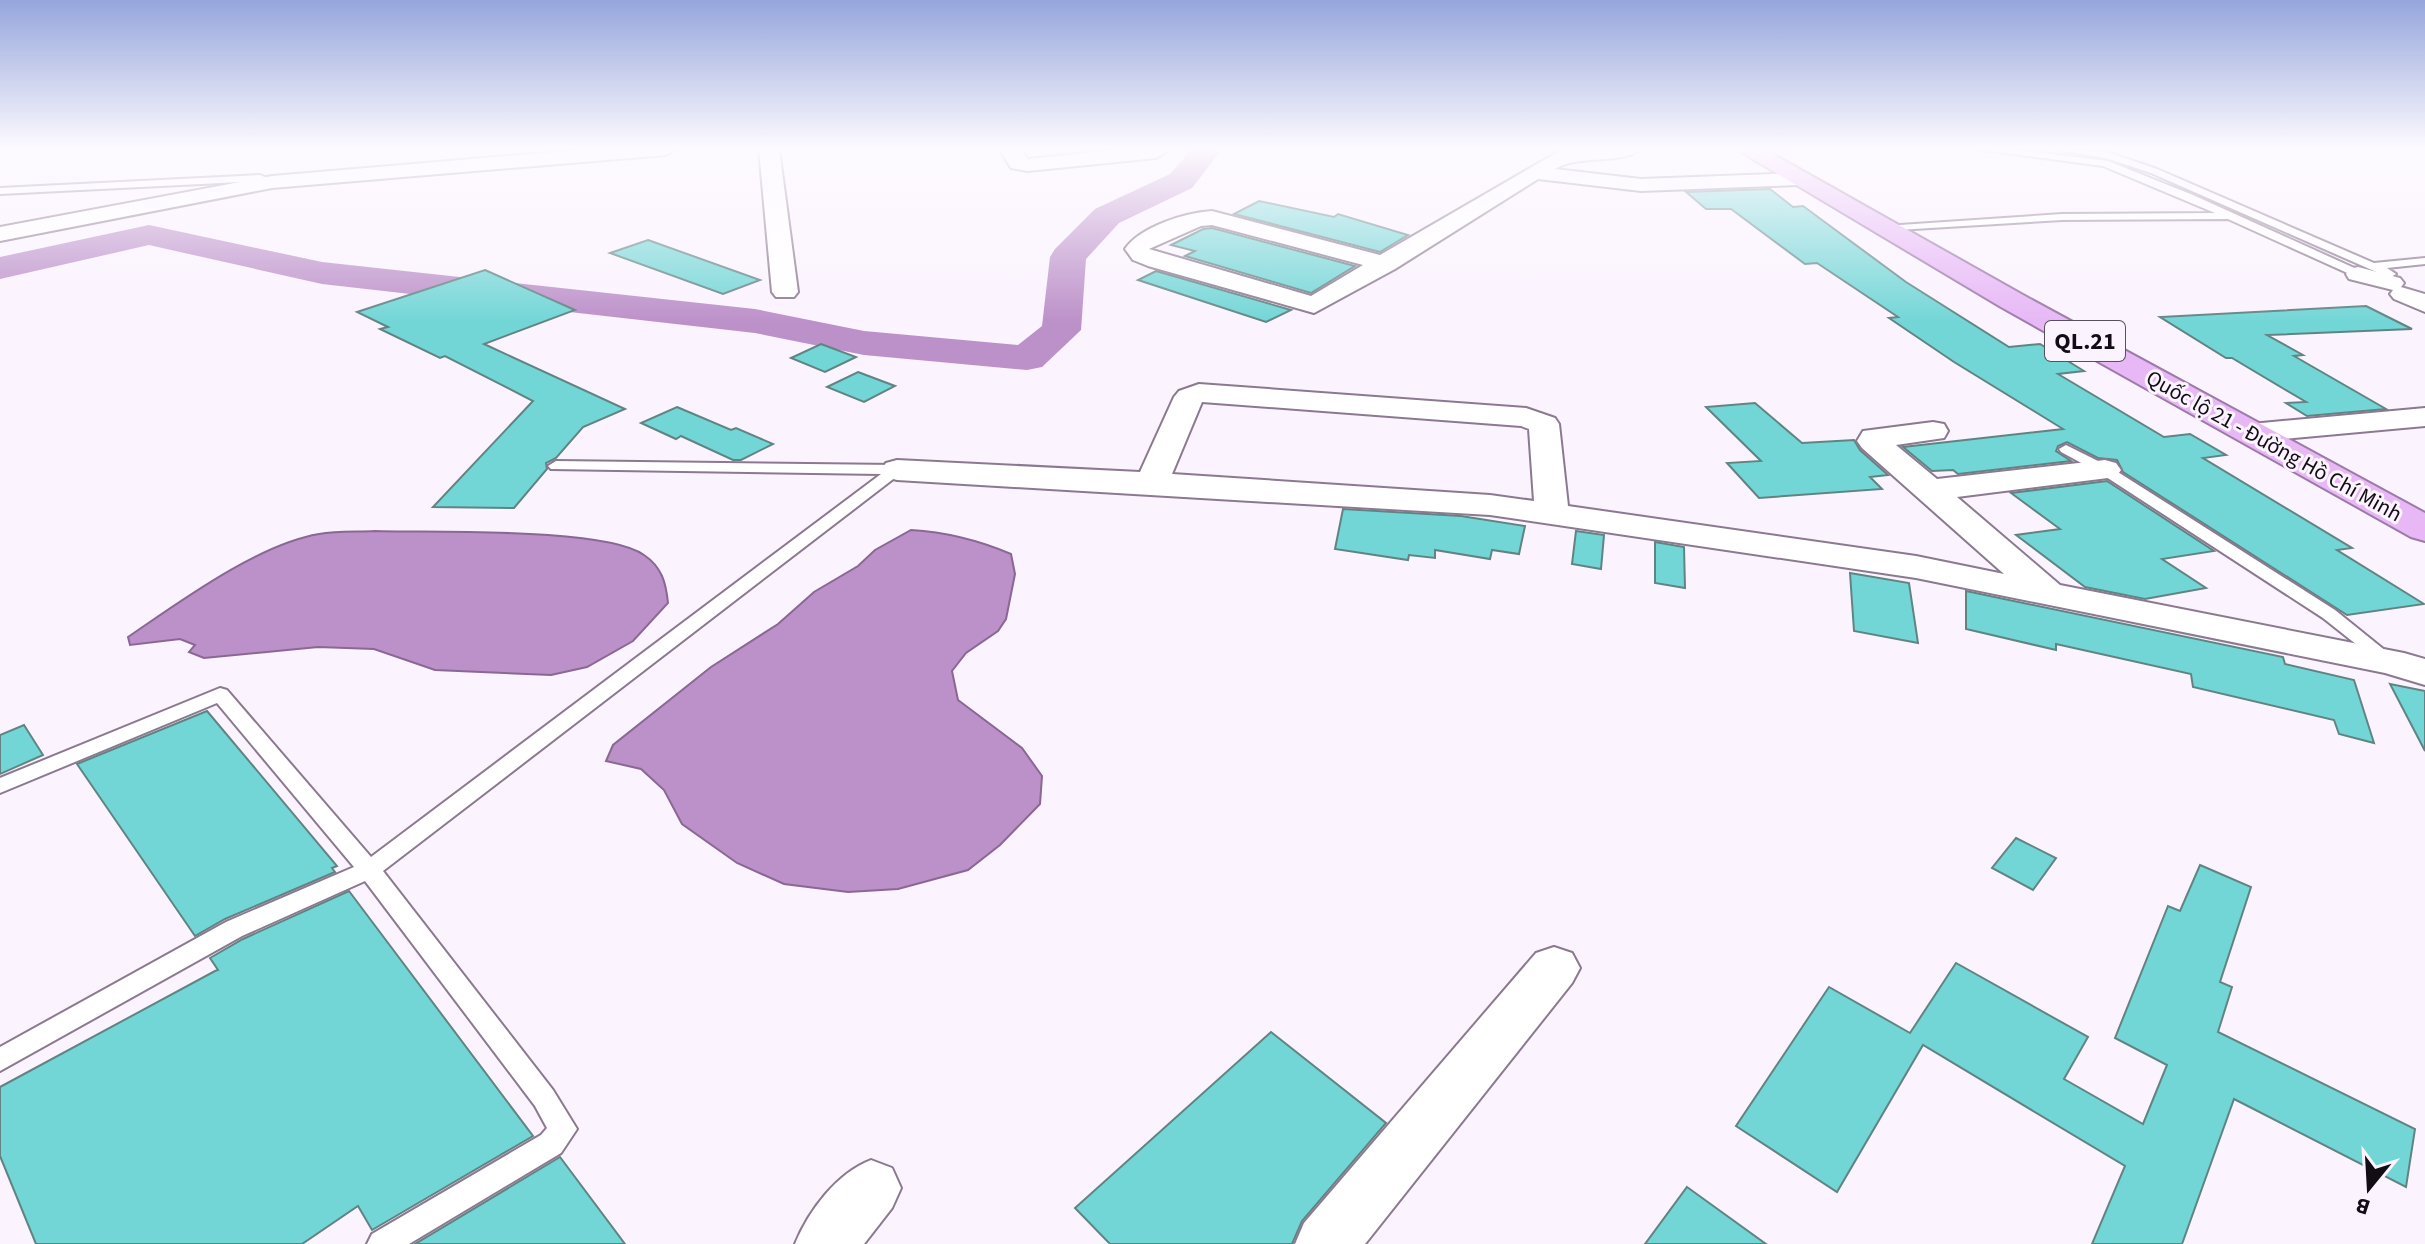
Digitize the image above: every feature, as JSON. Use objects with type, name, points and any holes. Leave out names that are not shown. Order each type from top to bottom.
[{"type":"highway","name":"Quốc lộ 21 - Đường Hồ Chí Minh","points":[[1847,207],[2425,529]]},
{"type":"street","points":[[0,234],[141,207]]},
{"type":"street","points":[[775,207],[785,292]]},
{"type":"street","points":[[1386,264],[1212,218],[1197,219],[1142,242],[1137,249],[1141,255],[1157,261],[1314,305],[1386,264],[1479,207]]},
{"type":"street","points":[[1152,483],[1189,397],[1199,393],[1526,417],[1544,424],[1552,514]]},
{"type":"street","points":[[2251,433],[2425,417]]},
{"type":"street","points":[[1933,431],[1874,438],[1873,441],[2047,592]]},
{"type":"street","points":[[897,470],[1490,505],[1916,567],[2390,662],[2425,672]]},
{"type":"street","points":[[1930,490],[2105,470]]},
{"type":"street","points":[[1326,1244],[1554,968]]},
{"type":"street","points":[[826,1244],[871,1188]]},
{"type":"lane","points":[[2211,207],[2390,284]]},
{"type":"lane","points":[[2237,207],[2278,225],[2390,284]]},
{"type":"lane","points":[[1885,229],[2062,217],[2230,216]]},
{"type":"lane","points":[[2257,227],[2278,225]]},
{"type":"lane","points":[[2390,284],[2425,261]]},
{"type":"lane","points":[[2066,449],[2105,470],[2329,614],[2390,662]]},
{"type":"lane","points":[[556,466],[897,470]]},
{"type":"lane","points":[[0,1060],[234,929],[369,870],[897,470]]},
{"type":"lane","points":[[0,786],[220,694],[369,870],[544,1098],[563,1129],[551,1144],[382,1244]]},
{"type":"shaded area","points":[[911,530],[962,538],[1011,554],[1015,574],[1006,619],[998,631],[966,653],[952,671],[958,700],[1022,748],[1042,776],[1040,804],[1000,845],[968,870],[898,889],[848,892],[784,884],[737,863],[682,824],[664,790],[641,769],[606,761],[613,745],[711,667],[778,624],[814,592],[858,566],[875,550]]},
{"type":"shaded area","points":[[375,531],[516,533],[624,546],[644,555],[659,570],[668,603],[633,641],[587,667],[551,675],[435,670],[374,649],[318,647],[204,658],[189,652],[195,645],[180,639],[130,645],[128,637],[170,608],[219,576],[270,550],[319,534]]},
{"type":"building","points":[[1247,207],[1287,207],[1334,217],[1338,214],[1408,235],[1380,252],[1234,214]]},
{"type":"building","points":[[1704,207],[1804,207],[1906,282],[2009,347],[2040,344],[2084,371],[2058,374],[2164,437],[2190,434],[2226,455],[2203,458],[2352,548],[2337,550],[2424,604],[2347,615],[2123,472],[2117,460],[2098,458],[2067,442],[2058,446],[2056,451],[2071,461],[1958,474],[1953,470],[1932,471],[1903,447],[2063,429],[1954,362],[1889,318],[1898,317],[1817,263],[1805,264],[1731,209]]},
{"type":"building","points":[[1212,228],[1355,266],[1311,293],[1185,256],[1195,251],[1171,245],[1203,229]]},
{"type":"building","points":[[648,240],[760,280],[723,294],[610,253]]},
{"type":"building","points":[[485,270],[575,310],[484,344],[625,409],[583,427],[556,458],[546,463],[547,469],[514,508],[433,507],[533,401],[445,356],[440,358],[380,329],[388,327],[357,312]]},
{"type":"building","points":[[1156,271],[1291,310],[1266,322],[1138,280]]},
{"type":"building","points":[[2366,306],[2412,329],[2267,335],[2303,355],[2294,356],[2386,409],[2307,416],[2286,403],[2306,402],[2160,317]]},
{"type":"building","points":[[821,344],[856,357],[825,372],[791,358]]},
{"type":"building","points":[[858,372],[895,386],[864,402],[827,387]]},
{"type":"building","points":[[1755,403],[1802,443],[1854,440],[1860,450],[1888,475],[1870,477],[1882,489],[1759,498],[1727,463],[1761,461],[1706,407]]},
{"type":"building","points":[[677,407],[773,444],[741,460],[733,460],[681,436],[676,439],[641,423]]},
{"type":"building","points":[[2107,481],[2214,551],[2162,559],[2206,588],[2145,599],[2085,587],[2016,535],[2060,529],[2011,493]]},
{"type":"building","points":[[1343,509],[1461,516],[1525,526],[1519,554],[1492,550],[1490,559],[1435,550],[1435,558],[1409,555],[1408,560],[1335,549]]},
{"type":"building","points":[[1576,531],[1604,535],[1601,569],[1572,564]]},
{"type":"building","points":[[1655,542],[1684,547],[1685,588],[1655,583]]},
{"type":"building","points":[[1850,573],[1909,583],[1918,643],[1854,631]]},
{"type":"building","points":[[1966,591],[2283,657],[2285,664],[2354,680],[2374,743],[2339,734],[2334,720],[2193,687],[2191,674],[2056,644],[2056,650],[1966,629]]},
{"type":"building","points":[[2390,684],[2425,691],[2425,751]]},
{"type":"building","points":[[207,711],[337,866],[332,868],[335,872],[225,919],[195,936],[77,764]]},
{"type":"building","points":[[24,725],[43,755],[0,774],[0,735]]},
{"type":"building","points":[[2016,838],[2056,858],[2033,890],[1992,868]]},
{"type":"building","points":[[2200,865],[2251,887],[2220,982],[2232,987],[2218,1032],[2415,1129],[2406,1187],[2234,1099],[2182,1244],[2092,1244],[2125,1166],[1923,1045],[1837,1192],[1736,1126],[1829,987],[1910,1033],[1956,963],[2088,1037],[2064,1079],[2143,1124],[2167,1065],[2115,1038],[2168,906],[2180,911]]},
{"type":"building","points":[[349,891],[533,1136],[372,1230],[358,1206],[302,1244],[36,1244],[0,1156],[0,1087],[218,970],[210,958],[243,939]]},
{"type":"building","points":[[1271,1032],[1386,1123],[1302,1221],[1292,1244],[1110,1244],[1075,1208]]},
{"type":"building","points":[[560,1157],[625,1244],[415,1244]]},
{"type":"building","points":[[1687,1187],[1766,1244],[1645,1244]]},
{"type":"waterway","points":[[0,268],[149,235],[322,273],[755,321],[864,343],[1027,358],[1061,330],[1068,257],[1107,216],[1126,207]]}]
